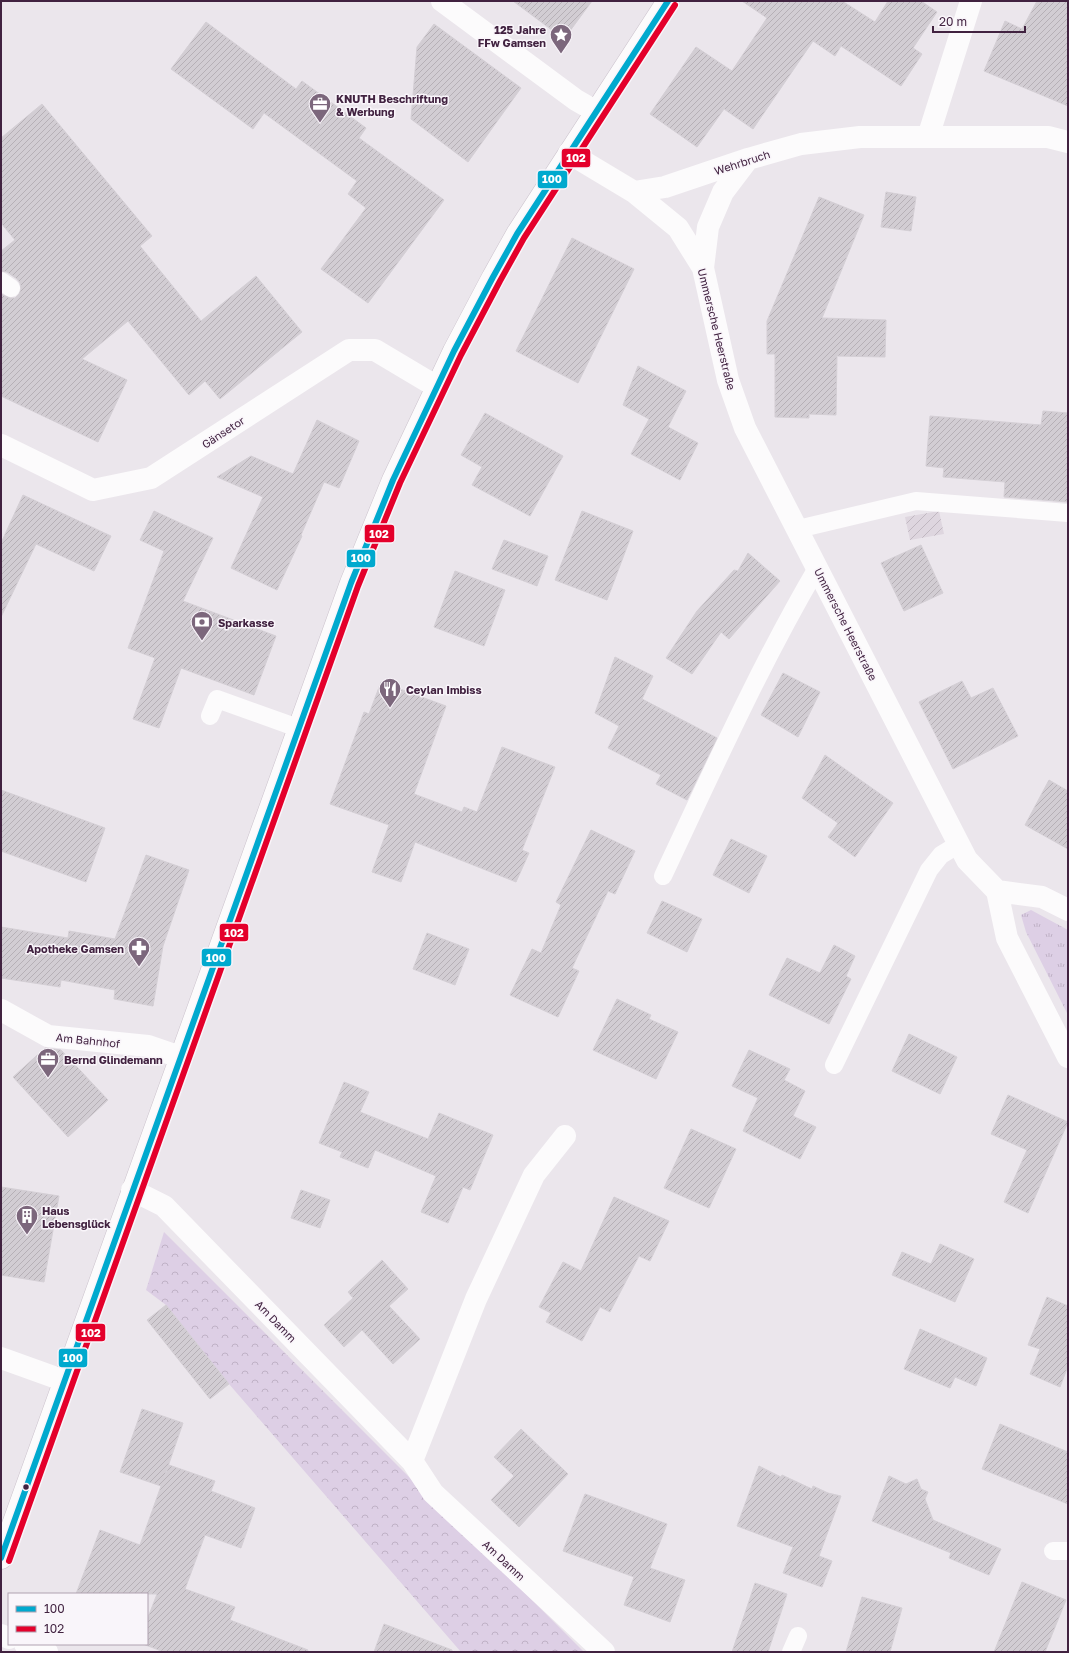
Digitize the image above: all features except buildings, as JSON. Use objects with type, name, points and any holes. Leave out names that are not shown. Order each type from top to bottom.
[{"type":"street","points":[[442,1],[576,100],[597,112]]},
{"type":"street","points":[[1,1558],[298,728],[354,576],[393,480],[454,351],[514,240],[568,153],[597,112],[668,1]]},
{"type":"street","points":[[928,137],[971,1]]},
{"type":"street","name":"Wehrbruch","points":[[634,192],[665,187],[748,158],[801,144],[860,137],[1048,137],[1068,142]]},
{"type":"street","points":[[568,153],[634,192]]},
{"type":"street","points":[[703,268],[708,227],[723,192],[748,158]]},
{"type":"street","name":"Ummersche Heerstraße","points":[[634,192],[678,228],[703,268],[728,380],[744,428],[798,529],[967,860],[997,891]]},
{"type":"street","name":"Gänsetor","points":[[1,444],[93,490],[151,478],[349,350],[375,350],[437,387]]},
{"type":"street","points":[[1068,910],[1042,897],[997,891],[1007,938],[1068,1057]]},
{"type":"street","name":"Am Bahnhof","points":[[1,1010],[48,1036],[148,1046],[180,1057]]},
{"type":"street","points":[[412,1461],[476,1299],[534,1175],[565,1136]]},
{"type":"street","name":"Am Damm","points":[[132,1190],[164,1206],[412,1461],[433,1494],[604,1652]]},
{"type":"street","points":[[1,1358],[65,1381]]},
{"type":"street","points":[[28,1645],[46,1652]]},
{"type":"lane","points":[[798,529],[916,501],[1068,513]]},
{"type":"lane","points":[[663,876],[760,670],[817,568]]},
{"type":"lane","points":[[210,716],[216,699],[298,728]]},
{"type":"lane","points":[[834,1065],[929,870],[941,855],[959,844]]},
{"type":"shaded area","points":[[939,511],[944,534],[910,540],[905,517]]},
{"type":"green space","points":[[1031,910],[1068,930],[1068,1015],[1026,932],[1021,915]]},
{"type":"green space","points":[[164,1232],[584,1652],[461,1652],[229,1384],[166,1305],[146,1290]]},
{"type":"transit line","name":"100","points":[[1,1558],[351,583],[393,480],[454,351],[517,234],[668,1]]},
{"type":"transit line","name":"102","points":[[9,1561],[358,586],[400,483],[461,355],[524,238],[675,5]]},
{"type":"place","name":"125 Jahre FFw Gamsen","points":[[561,54]]},
{"type":"place","name":"KNUTH Beschriftung & Werbung","points":[[320,124]]},
{"type":"place","name":"Sparkasse","points":[[202,642]]},
{"type":"place","name":"Ceylan Imbiss","points":[[390,708]]},
{"type":"place","name":"Apotheke Gamsen","points":[[139,968]]},
{"type":"place","name":"Bernd Glindemann","points":[[48,1078]]},
{"type":"place","name":"Haus Lebensglück","points":[[27,1236]]}]
